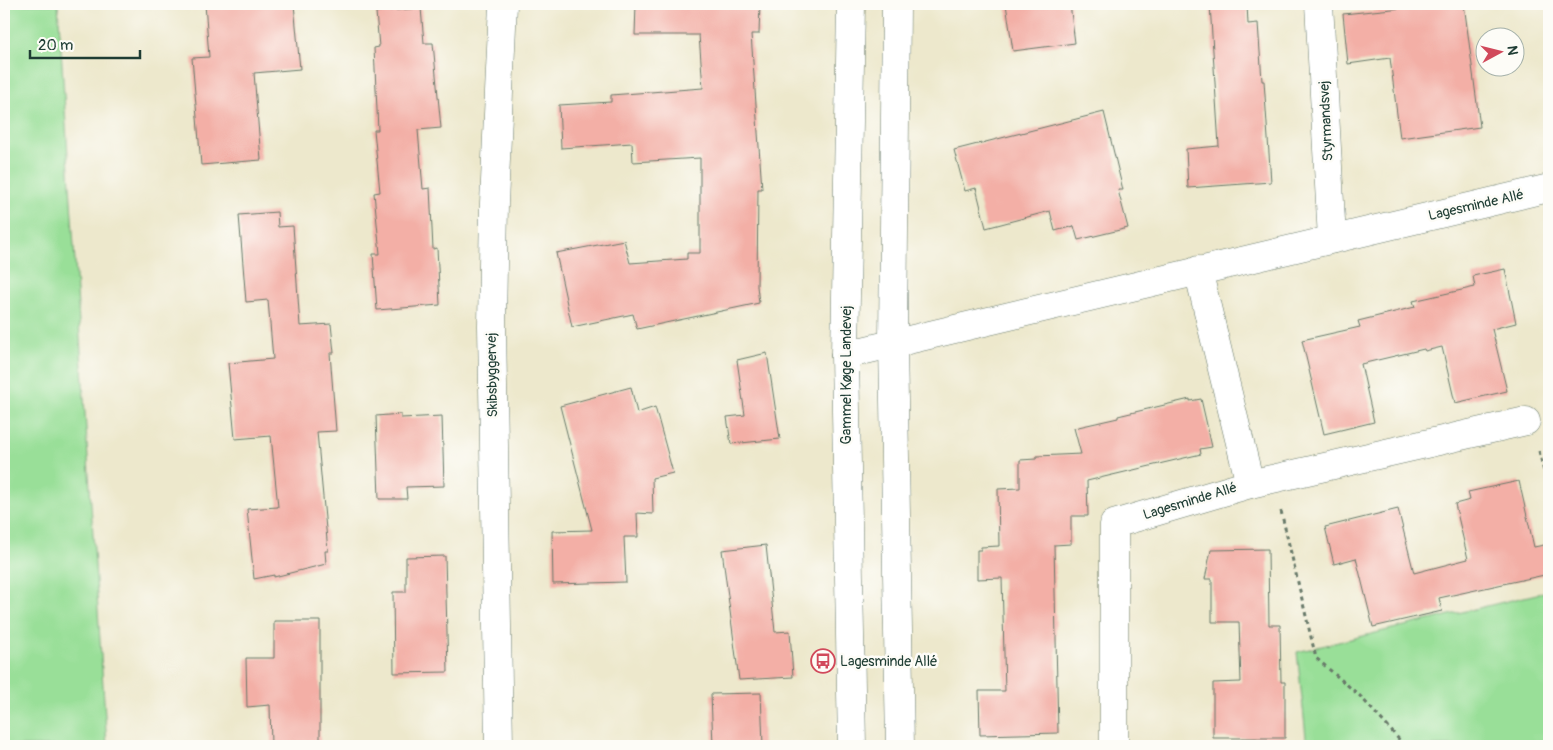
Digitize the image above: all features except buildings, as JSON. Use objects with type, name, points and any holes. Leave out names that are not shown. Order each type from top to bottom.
[{"type":"street","name":"Skibsbyggervej","points":[[499,746],[492,326],[494,196],[503,4]]},
{"type":"street","name":"Gammel Køge Landevej","points":[[851,4],[845,355],[852,746]]},
{"type":"street","points":[[896,4],[893,343],[900,746]]},
{"type":"street","name":"Styrmandsvej","points":[[1319,4],[1332,239]]},
{"type":"street","name":"Lagesminde Allé","points":[[845,355],[1549,188]]},
{"type":"street","name":"Lagesminde Allé","points":[[1198,270],[1261,481]]},
{"type":"street","name":"Lagesminde Allé","points":[[1114,746],[1114,524],[1261,481],[1526,421]]},
{"type":"path","points":[[1526,421],[1536,438],[1549,492]]},
{"type":"path","points":[[1261,481],[1316,658],[1360,696],[1405,746]]},
{"type":"green space","points":[[4,4],[58,4],[107,746],[4,746]]},
{"type":"green space","points":[[1549,591],[1549,746],[1307,746],[1297,652]]},
{"type":"place","name":"Lagesminde Allé","points":[[823,661]]}]
